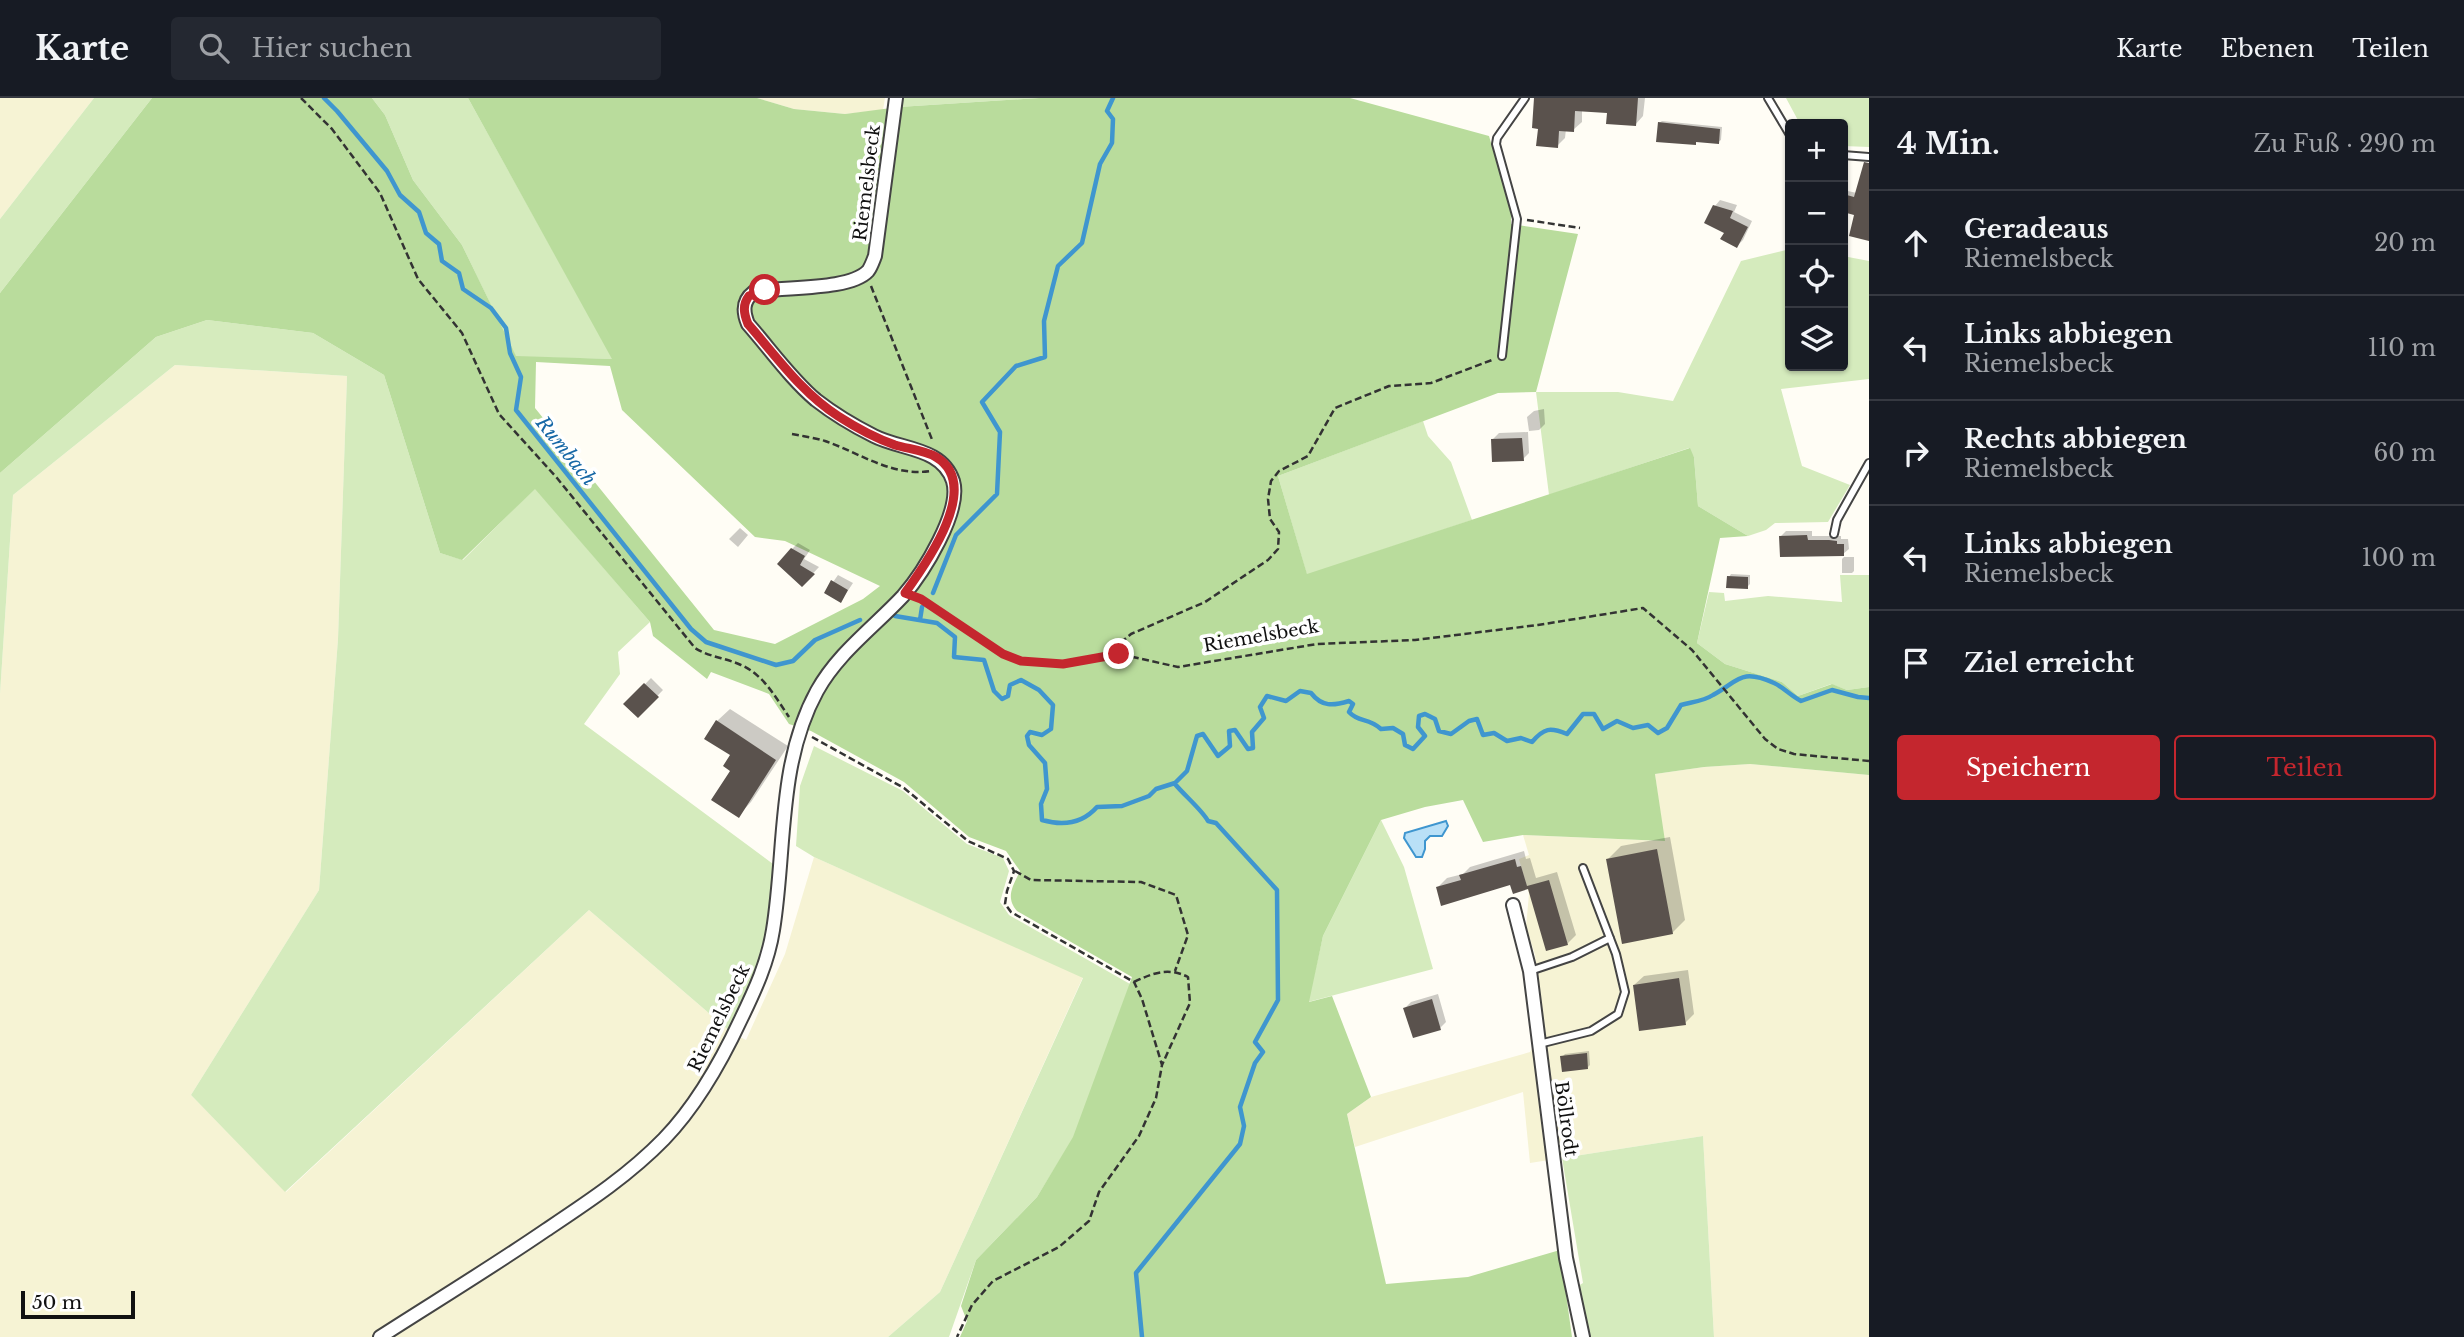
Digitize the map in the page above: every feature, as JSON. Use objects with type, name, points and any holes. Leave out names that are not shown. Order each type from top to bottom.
[{"type":"street","name":"Riemelsbeck","points":[[866,273],[875,256],[895,98]]},
{"type":"street","points":[[866,273],[855,279],[825,286],[754,292],[744,305],[744,316],[748,324],[815,399],[838,416],[877,438],[937,458],[948,469]]},
{"type":"street","name":"Riemelsbeck","points":[[380,1337],[608,1189],[665,1138],[703,1090],[730,1042],[763,972],[773,930],[789,774],[800,731],[815,695],[832,665],[905,593],[936,545],[951,514],[954,485],[948,469]]},
{"type":"street","name":"Böllrodt","points":[[1513,905],[1530,971],[1566,1258],[1583,1337]]},
{"type":"lane","points":[[1502,356],[1517,219],[1496,144],[1497,138],[1525,98]]},
{"type":"lane","points":[[1768,98],[1785,127]]},
{"type":"lane","points":[[1848,155],[1869,157]]},
{"type":"lane","points":[[1834,534],[1837,520],[1869,463]]},
{"type":"lane","points":[[1538,1045],[1591,1031],[1618,1014],[1625,992],[1616,954],[1583,868]]},
{"type":"lane","points":[[1530,971],[1572,957],[1609,938]]},
{"type":"path","points":[[301,98],[332,129],[380,193],[418,279],[462,333],[499,414],[557,478],[695,648],[704,654],[742,665],[760,677],[800,731],[904,788],[968,841],[1008,859],[1014,871],[1031,880],[1141,883],[1176,895],[1188,935],[1175,971]]},
{"type":"path","points":[[1517,219],[1546,221],[1580,228]]},
{"type":"path","points":[[866,273],[926,421],[937,458]]},
{"type":"path","points":[[1119,654],[1131,634],[1206,602],[1268,561],[1278,549],[1279,533],[1270,519],[1268,499],[1271,481],[1279,471],[1308,456],[1335,408],[1389,386],[1431,383],[1502,356]]},
{"type":"path","points":[[792,434],[824,441],[877,465],[921,473],[948,469]]},
{"type":"path","name":"Riemelsbeck","points":[[905,593],[921,599],[1003,654],[1021,661],[1063,664],[1119,654],[1178,667],[1317,644],[1415,640],[1643,608],[1692,650],[1765,739],[1778,749],[1794,754],[1869,761]]},
{"type":"path","points":[[1014,871],[1005,904],[1011,912],[1134,982],[1142,999],[1162,1065]]},
{"type":"path","points":[[957,1337],[972,1305],[993,1281],[1059,1247],[1089,1221],[1099,1192],[1139,1136],[1156,1098],[1162,1065],[1190,1003],[1188,977],[1175,971],[1153,973],[1134,982]]},
{"type":"shaded area","points":[[0,98],[94,98],[0,219]]},
{"type":"shaded area","points":[[757,98],[885,98],[883,110],[845,114],[794,109]]},
{"type":"shaded area","points":[[175,365],[347,376],[338,639],[319,890],[191,1095],[286,1192],[589,910],[732,1033],[746,1040],[785,954],[814,857],[1083,977],[940,1292],[888,1337],[0,1337],[0,694],[13,495]]},
{"type":"shaded area","points":[[1750,764],[1869,775],[1869,1337],[1714,1337],[1703,1136],[1530,1163],[1523,1092],[1355,1147],[1347,1114],[1371,1097],[1530,1052],[1542,1031],[1535,955],[1526,927],[1529,894],[1519,859],[1529,855],[1523,835],[1664,841],[1655,774]]},
{"type":"green space","points":[[94,98],[152,98],[0,293],[0,219]]},
{"type":"green space","points":[[152,98],[372,98],[385,115],[413,180],[462,245],[516,356],[612,359],[468,98],[757,98],[794,109],[845,114],[899,107],[1039,98],[1350,98],[1489,136],[1511,211],[1511,224],[1578,234],[1536,392],[1498,393],[1278,476],[1307,574],[1690,448],[1694,457],[1698,506],[1748,536],[1720,538],[1697,643],[1725,664],[1782,682],[1798,696],[1832,684],[1847,690],[1869,687],[1869,775],[1750,764],[1655,774],[1665,841],[1523,835],[1483,842],[1463,800],[1425,807],[1381,820],[1323,936],[1309,1002],[1332,996],[1371,1097],[1347,1114],[1386,1284],[1468,1277],[1560,1250],[1572,1337],[960,1337],[967,1321],[961,1306],[976,1260],[1037,1197],[1073,1137],[1132,977],[1017,911],[1011,896],[1020,871],[1006,851],[969,837],[904,782],[811,731],[789,724],[769,694],[711,672],[707,679],[653,636],[650,622],[535,489],[462,560],[440,553],[384,375],[313,333],[207,320],[156,337],[0,473],[0,293]],"holes":[[[536,362],[610,366],[622,410],[755,537],[785,541],[880,586],[863,599],[775,644],[714,630],[535,408]]]},
{"type":"green space","points":[[372,98],[468,98],[613,359],[516,357],[462,245],[413,180],[385,115]]},
{"type":"green space","points":[[900,98],[1039,98],[899,107]]},
{"type":"green space","points":[[1786,98],[1869,98],[1869,147],[1848,146],[1848,119],[1797,119]]},
{"type":"green space","points":[[1785,250],[1785,371],[1848,371],[1848,257],[1869,261],[1869,379],[1781,389],[1802,466],[1850,485],[1828,522],[1775,523],[1766,530],[1748,536],[1698,506],[1694,457],[1689,448],[1549,495],[1536,392],[1618,392],[1673,401],[1741,261]]},
{"type":"green space","points":[[207,320],[313,333],[384,375],[440,553],[463,560],[535,488],[650,622],[618,652],[620,674],[584,724],[773,864],[769,928],[732,1033],[589,910],[285,1192],[191,1095],[319,890],[338,639],[347,376],[175,365],[13,495],[0,694],[0,473],[156,337]]},
{"type":"green space","points":[[1423,421],[1428,436],[1451,462],[1472,520],[1307,575],[1278,476]]},
{"type":"green space","points":[[1840,575],[1869,575],[1869,687],[1847,690],[1831,684],[1798,696],[1782,682],[1725,664],[1697,643],[1709,592],[1724,593],[1725,601],[1768,596],[1842,602]]},
{"type":"green space","points":[[814,746],[903,791],[967,844],[1003,858],[1009,871],[1000,902],[1009,915],[1130,984],[1074,1137],[1037,1197],[976,1260],[949,1337],[888,1337],[940,1292],[1083,978],[814,857],[796,846],[800,786]]},
{"type":"green space","points":[[1381,820],[1404,867],[1433,969],[1308,1002],[1323,936]]},
{"type":"green space","points":[[1703,1136],[1714,1337],[1588,1337],[1578,1286],[1583,1283],[1562,1158]]},
{"type":"water","points":[[1446,821],[1448,826],[1442,836],[1430,836],[1425,841],[1422,857],[1416,857],[1404,838],[1405,833]]},
{"type":"building","points":[[1534,98],[1638,98],[1636,126],[1606,124],[1607,113],[1575,111],[1574,132],[1559,131],[1558,148],[1536,146],[1538,129],[1532,128]]},
{"type":"building","points":[[1658,122],[1720,129],[1719,144],[1656,142]]},
{"type":"building","points":[[1864,162],[1869,163],[1869,241],[1849,236],[1854,215],[1848,213],[1848,195],[1854,197]]},
{"type":"building","points":[[1713,205],[1733,211],[1730,218],[1748,227],[1737,248],[1720,239],[1724,233],[1704,223]]},
{"type":"building","points":[[1522,438],[1524,461],[1492,462],[1491,439]]},
{"type":"building","points":[[1807,535],[1808,540],[1829,540],[1844,544],[1844,556],[1780,557],[1779,536]]},
{"type":"building","points":[[791,548],[805,556],[800,565],[815,574],[802,587],[777,564]]},
{"type":"building","points":[[1727,576],[1748,577],[1748,589],[1726,588]]},
{"type":"building","points":[[831,580],[848,590],[841,603],[824,593]]},
{"type":"building","points":[[644,683],[659,697],[638,718],[623,704]]},
{"type":"building","points":[[716,720],[776,760],[739,818],[711,800],[730,771],[723,766],[730,755],[704,739]]},
{"type":"building","points":[[1657,849],[1673,934],[1622,944],[1606,859]]},
{"type":"building","points":[[1515,859],[1517,867],[1521,866],[1527,886],[1549,880],[1568,945],[1546,951],[1528,889],[1513,894],[1510,885],[1441,906],[1436,887],[1461,880],[1459,875]]},
{"type":"building","points":[[1679,978],[1686,1025],[1639,1031],[1633,985]]},
{"type":"building","points":[[1432,999],[1441,1030],[1413,1038],[1403,1008]]},
{"type":"building","points":[[1587,1053],[1588,1069],[1562,1072],[1560,1056]]},
{"type":"waterway","name":"Rumbach","points":[[324,98],[387,171],[400,195],[419,212],[426,233],[439,244],[442,261],[459,273],[463,289],[491,308],[506,328],[510,353],[521,377],[516,410],[691,629],[706,642],[776,665],[793,661],[815,640],[860,620]]},
{"type":"waterway","points":[[933,593],[956,535],[997,494],[1000,432],[982,402],[1016,366],[1045,357],[1044,321],[1058,266],[1082,243],[1100,164],[1112,143],[1113,119],[1107,111],[1113,98]]},
{"type":"waterway","points":[[920,620],[922,607]]},
{"type":"waterway","name":"Rumbach","points":[[895,616],[937,623],[955,637],[954,657],[984,660],[994,691],[1002,699],[1008,696],[1010,685],[1021,680],[1039,690],[1053,705],[1051,729],[1042,735],[1030,732],[1027,736],[1029,745],[1045,763],[1047,789],[1041,804],[1042,820],[1057,823],[1079,820],[1097,807],[1122,806],[1175,783],[1187,771],[1197,736],[1203,734],[1218,756],[1230,746],[1229,731],[1235,730],[1248,749],[1253,748],[1252,732],[1264,718],[1260,707],[1267,696],[1286,701],[1300,691],[1311,693],[1319,701],[1328,704],[1349,701],[1353,704],[1349,712],[1381,729],[1393,728],[1403,734],[1405,745],[1413,749],[1425,736],[1418,727],[1419,716],[1425,714],[1435,719],[1439,731],[1451,734],[1469,721],[1477,719],[1483,735],[1494,733],[1507,741],[1521,738],[1532,742],[1548,730],[1567,734],[1583,714],[1594,714],[1603,729],[1617,721],[1633,728],[1648,725],[1658,733],[1667,728],[1681,705],[1706,699],[1740,678],[1747,677],[1774,683],[1801,701],[1832,690],[1869,698]]},
{"type":"waterway","points":[[1142,1337],[1136,1273],[1240,1144],[1244,1126],[1240,1107],[1255,1063],[1263,1052],[1255,1042],[1278,1000],[1277,890],[1216,823],[1208,821],[1175,784]]},
{"type":"route","points":[[765,290],[749,296],[744,305],[744,316],[748,324],[815,399],[838,416],[877,438],[937,458],[948,469],[954,485],[951,514],[936,545],[905,593],[921,599],[1003,654],[1021,661],[1063,664],[1119,654]]}]
